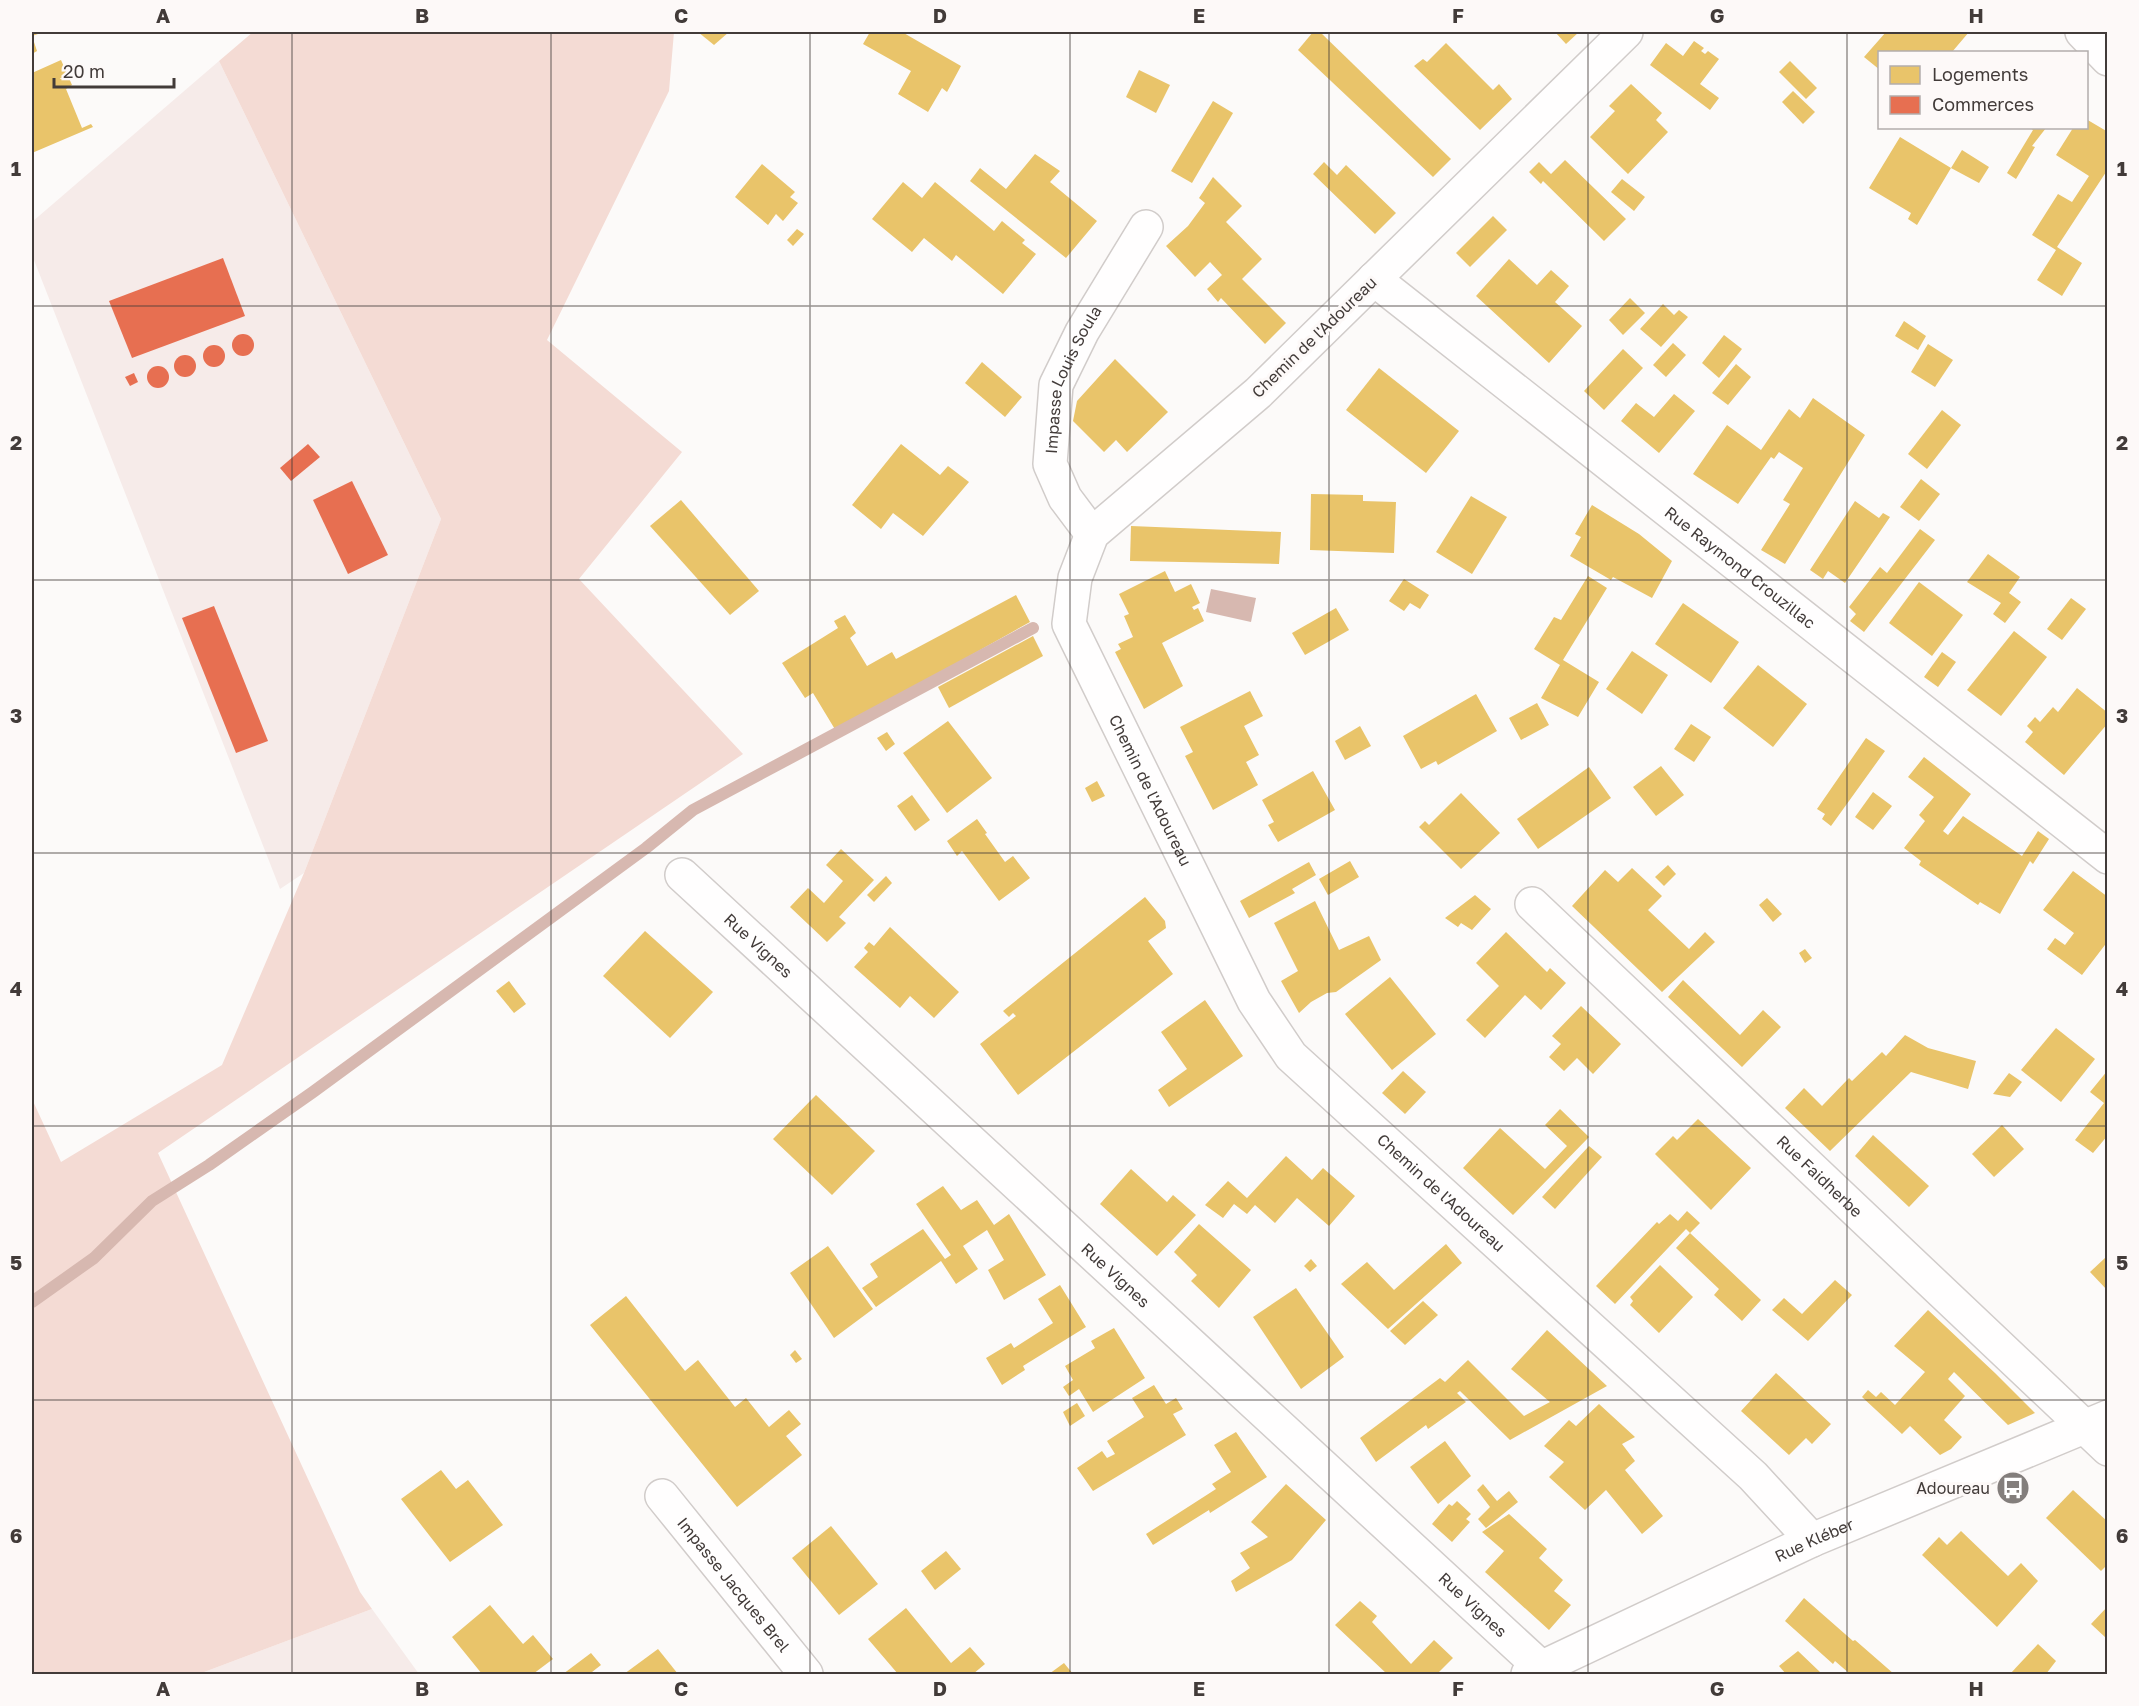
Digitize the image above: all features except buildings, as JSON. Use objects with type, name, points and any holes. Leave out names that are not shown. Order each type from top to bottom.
[{"type":"street","name":"Chemin de l'Adoureau","points":[[1626,32],[1258,393],[1092,534],[1075,578],[1069,624],[1254,1001],[1291,1056],[1753,1476],[1812,1540]]},
{"type":"street","points":[[2082,32],[2108,59]]},
{"type":"street","name":"Impasse Louis Soula","points":[[1092,534],[1065,498],[1050,464],[1056,386],[1082,332],[1146,227]]},
{"type":"street","name":"Rue Raymond Crouzillac","points":[[1374,279],[2108,857]]},
{"type":"street","name":"Rue Vignes","points":[[682,875],[1538,1672]]},
{"type":"street","name":"Rue Faidherbe","points":[[1532,904],[2095,1421],[2108,1449]]},
{"type":"street","name":"Rue Kléber","points":[[1538,1672],[1812,1540],[2095,1421]]},
{"type":"street","name":"Impasse Jacques Brel","points":[[662,1496],[806,1674]]},
{"type":"shaded area","points":[[253,32],[674,32],[669,91],[547,340],[682,452],[579,579],[743,754],[158,1153],[360,1592],[372,1609],[199,1674],[32,1674],[32,1099],[61,1162],[222,1065],[304,873],[441,519],[219,61]]},
{"type":"shaded area","points":[[219,61],[441,519],[304,873],[280,889],[32,255],[32,222]]},
{"type":"shaded area","points":[[1211,589],[1256,598],[1251,622],[1206,612]]},
{"type":"shaded area","points":[[372,1609],[419,1674],[199,1674]]},
{"type":"waterway","points":[[32,1302],[94,1258],[152,1201],[209,1165],[313,1092],[646,848],[693,810],[1033,628]]},
{"type":"place","name":"Adoureau","points":[[2013,1488]]}]
